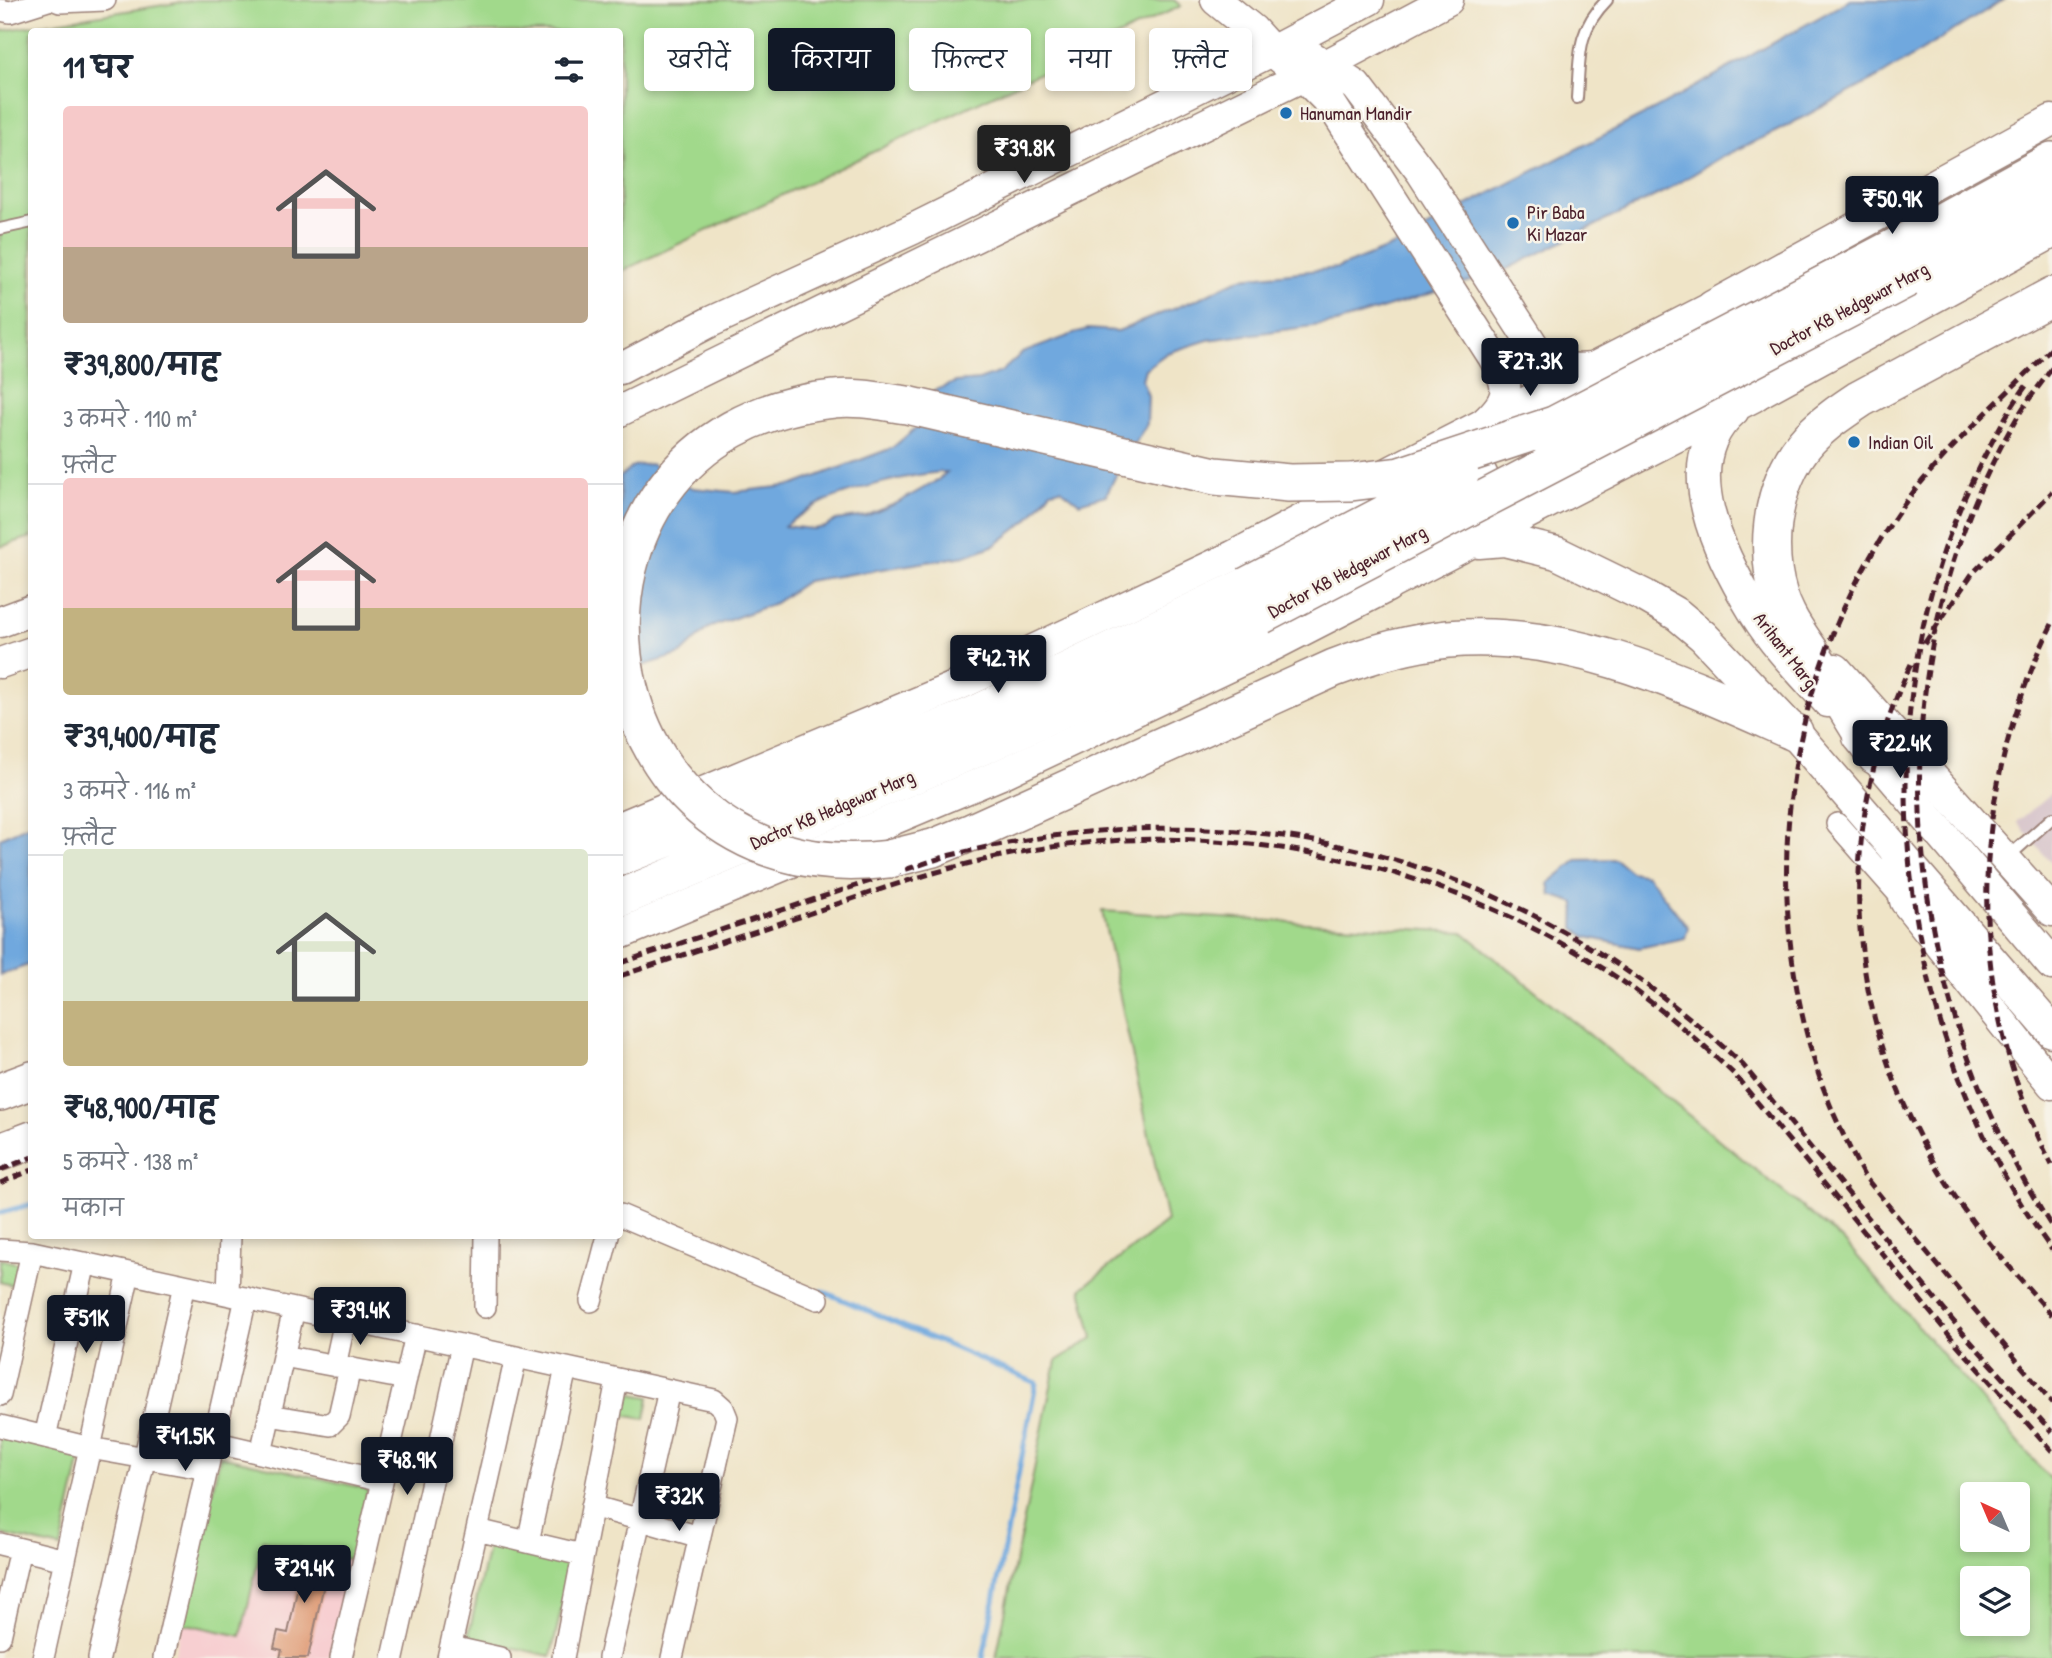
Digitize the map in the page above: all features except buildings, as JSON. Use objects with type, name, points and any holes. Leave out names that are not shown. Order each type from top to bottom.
[{"type":"highway","name":"Doctor KB Hedgewar Marg","points":[[623,897],[985,746],[1254,601],[1560,422],[1894,248],[2052,161]]},
{"type":"highway","name":"Doctor KB Hedgewar Marg","points":[[623,856],[1254,601],[1908,278],[2052,198]]},
{"type":"highway","points":[[1876,756],[1786,614],[1772,555],[1771,523],[1779,495],[1790,468],[1808,440],[1834,417],[1860,399],[2052,296]]},
{"type":"highway","points":[[623,600],[631,552],[645,522],[683,466],[718,437],[753,419],[794,405],[836,398],[907,405],[1215,476],[1289,483],[1351,482],[1400,476],[1560,422]]},
{"type":"highway","points":[[623,668],[627,688],[644,734],[667,770],[694,802],[722,823],[759,844],[830,862],[869,862],[933,848],[1334,668],[1377,653],[1447,639],[1506,638],[1563,646],[1625,663],[1719,699],[1794,732]]},
{"type":"highway","points":[[0,1092],[28,1082]]},
{"type":"highway","points":[[0,1152],[28,1142]]},
{"type":"main road","points":[[1726,301],[1744,302],[1760,310],[1773,323],[1780,339],[1782,356],[1777,374],[1768,386],[1749,398],[1387,587],[1373,592],[1358,592],[1341,587],[1329,577],[1315,548],[1321,516],[1328,508],[1345,496],[1647,340],[1726,301]]},
{"type":"main road","points":[[1647,340],[1692,428]]},
{"type":"main road","name":"Arihant Marg","points":[[1749,398],[1720,423],[1712,436],[1706,452],[1703,485],[1706,506],[1717,536],[1751,604],[1770,634],[2052,964]]},
{"type":"main road","points":[[1470,432],[1506,525]]},
{"type":"main road","points":[[1460,549],[1483,541],[1504,540],[1557,553],[1678,615],[1703,636],[1794,732],[2052,1031]]},
{"type":"street","points":[[0,10],[10,12],[48,0]]},
{"type":"street","points":[[55,0],[105,0]]},
{"type":"street","points":[[1216,0],[1314,71],[1356,86],[1422,173],[1525,335],[1549,363],[1574,370],[1593,368]]},
{"type":"street","points":[[623,367],[710,322],[913,229],[1272,41],[1369,0]]},
{"type":"street","points":[[623,410],[1314,71],[1448,0]]},
{"type":"street","points":[[1314,71],[1331,104],[1492,355],[1506,383],[1506,392],[1498,408],[1470,432]]},
{"type":"street","points":[[1709,308],[2052,120]]},
{"type":"street","points":[[1749,398],[2052,233]]},
{"type":"street","points":[[623,826],[959,685],[1233,556],[1345,496]]},
{"type":"street","points":[[623,933],[999,775],[1274,645],[1387,587]]},
{"type":"street","points":[[0,622],[28,612]]},
{"type":"street","points":[[1786,614],[2006,859],[2044,897]]},
{"type":"street","points":[[0,663],[28,653]]},
{"type":"street","points":[[1837,824],[1905,901],[2052,1084]]},
{"type":"street","points":[[1895,849],[1905,901]]},
{"type":"street","points":[[623,1215],[818,1299]]},
{"type":"street","points":[[164,1658],[213,1442],[237,1296],[230,1239]]},
{"type":"street","points":[[485,1307],[486,1239]]},
{"type":"street","points":[[591,1301],[607,1239]]},
{"type":"street","points":[[0,1250],[32,1252],[714,1400],[723,1408],[727,1418],[671,1658]]},
{"type":"street","points":[[0,1395],[32,1252]]},
{"type":"street","points":[[46,1437],[85,1264]]},
{"type":"street","points":[[43,1658],[130,1273]]},
{"type":"street","points":[[99,1658],[184,1285]]},
{"type":"street","points":[[261,1453],[294,1309]]},
{"type":"street","points":[[269,1415],[330,1425],[339,1416],[345,1320]]},
{"type":"street","points":[[341,1658],[416,1335]]},
{"type":"street","points":[[393,1658],[462,1345]]},
{"type":"street","points":[[283,1356],[406,1379]]},
{"type":"street","points":[[500,1658],[449,1652],[516,1357]]},
{"type":"street","points":[[528,1542],[566,1368]]},
{"type":"street","points":[[563,1658],[617,1380]]},
{"type":"street","points":[[609,1658],[669,1390]]},
{"type":"street","points":[[0,1426],[90,1448],[207,1469]]},
{"type":"street","points":[[213,1442],[382,1481]]},
{"type":"street","points":[[592,1506],[700,1537]]},
{"type":"street","points":[[477,1530],[582,1555]]},
{"type":"street","points":[[0,1637],[10,1546],[65,1560]]},
{"type":"lane","points":[[1577,98],[1583,32],[1592,15],[1607,0]]},
{"type":"lane","points":[[0,229],[28,223]]},
{"type":"lane","points":[[2006,859],[2052,818]]},
{"type":"shaded area","points":[[2052,793],[2052,864],[2017,822]]},
{"type":"shaded area","points":[[263,1540],[352,1560],[329,1658],[174,1658],[182,1623],[241,1636]]},
{"type":"green space","points":[[195,0],[1174,0],[1181,6],[1135,28],[1045,28],[1045,70],[1031,77],[1031,28],[909,28],[909,91],[1002,91],[623,271],[623,28],[28,28],[28,538],[0,547],[0,31]]},
{"type":"green space","points":[[1102,911],[1463,932],[1845,1242],[2052,1481],[2052,1658],[996,1658],[1056,1361],[1093,1338],[1081,1289],[1167,1221]]},
{"type":"green space","points":[[0,1259],[24,1265],[18,1287],[0,1282]]},
{"type":"green space","points":[[626,1393],[649,1397],[645,1419],[622,1415]]},
{"type":"green space","points":[[0,1435],[82,1453],[61,1548],[0,1534]]},
{"type":"green space","points":[[220,1456],[368,1489],[352,1560],[263,1540],[241,1636],[182,1623]]},
{"type":"green space","points":[[489,1543],[572,1561],[551,1656],[468,1638]]},
{"type":"water","points":[[1850,0],[2003,0],[1879,77],[1722,157],[1667,190],[1503,271],[1336,323],[1208,340],[1167,353],[1145,369],[1142,380],[1148,396],[1147,424],[1106,495],[1079,503],[1061,489],[1051,491],[1028,520],[995,545],[965,556],[807,581],[775,603],[708,628],[681,654],[623,672],[623,474],[633,466],[651,464],[693,488],[734,492],[794,485],[892,448],[917,427],[930,392],[956,382],[979,380],[1001,372],[1022,353],[1087,329],[1118,331],[1241,278],[1338,268],[1393,246],[1655,109]],"holes":[[[947,472],[897,503],[866,516],[836,520],[825,527],[813,529],[784,526],[821,503],[865,487],[918,475]]]},
{"type":"water","points":[[28,825],[28,965],[0,975],[0,838]]},
{"type":"water","points":[[1615,859],[1631,872],[1647,875],[1688,927],[1685,938],[1639,948],[1586,937],[1574,927],[1575,903],[1551,895],[1549,883],[1577,860]]},
{"type":"waterway","points":[[0,1213],[28,1205]]},
{"type":"waterway","points":[[822,1291],[1036,1383],[983,1658]]},
{"type":"railway","points":[[2052,348],[1973,426],[1916,488],[1862,572],[1831,637],[1809,705],[1794,775],[1787,846],[1788,918],[1797,989],[1814,1060],[1843,1133],[1864,1176],[2052,1403]]},
{"type":"railway","points":[[2052,368],[2018,416],[1970,513],[1939,615],[1922,720],[1921,825],[1933,930],[1960,1034],[2000,1133],[2052,1227]]},
{"type":"railway","points":[[2026,386],[1983,459],[1943,554],[1918,654],[1907,758],[1910,863],[1926,967],[1955,1067],[1998,1163],[2052,1250]]},
{"type":"railway","points":[[1924,644],[1972,574],[2052,492]]},
{"type":"railway","points":[[2052,624],[2024,690],[2004,757],[1991,826],[1987,895],[1990,964],[2002,1033],[2023,1100],[2052,1165]]},
{"type":"railway","points":[[1911,664],[1883,735],[1866,807],[1859,880],[1862,951],[1875,1022],[1898,1091],[1931,1158],[1973,1222],[2052,1315]]},
{"type":"railway","points":[[623,962],[947,856],[1058,835],[1166,828],[1271,834],[1373,854],[1472,887],[1566,933],[1657,992],[1743,1065],[1963,1333],[2052,1432]]},
{"type":"railway","points":[[623,975],[922,876],[992,858],[1069,845],[1147,839],[1225,842],[1303,852],[1379,869],[1453,893],[1525,924],[1612,974],[1666,1015],[1734,1074],[1954,1341],[2052,1451]]},
{"type":"railway","points":[[0,1170],[28,1159]]},
{"type":"railway","points":[[0,1183],[28,1172]]},
{"type":"place","name":"Hanuman Mandir","points":[[1286,113]]},
{"type":"place","name":"Pir Baba Ki Mazar","points":[[1513,223]]},
{"type":"place","name":"Indian Oil","points":[[1854,442]]}]
